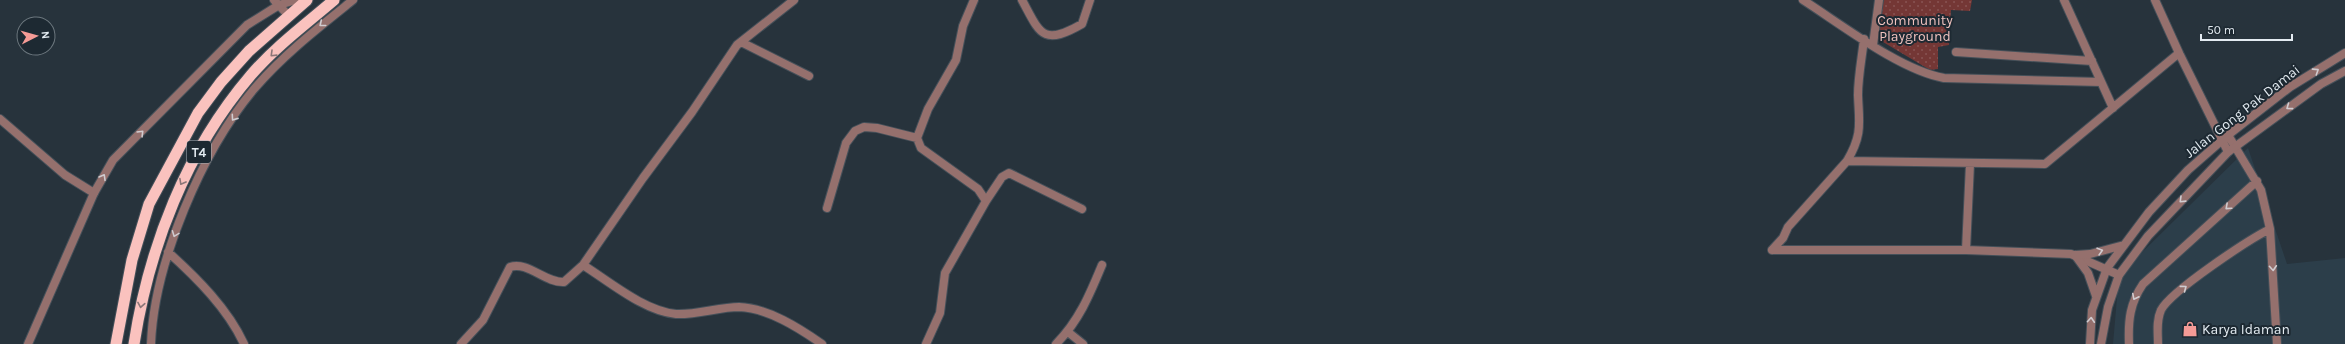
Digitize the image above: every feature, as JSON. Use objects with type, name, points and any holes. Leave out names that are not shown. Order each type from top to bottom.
[{"type":"highway","name":"T4","points":[[116,344],[132,260],[149,204],[198,114],[221,82],[249,51],[307,0]]},
{"type":"highway","name":"T4","points":[[134,344],[141,300],[154,252],[178,189],[217,120],[251,75],[334,0]]},
{"type":"street","points":[[28,344],[94,193],[113,160],[247,25],[277,3],[296,0]]},
{"type":"street","points":[[151,344],[153,320],[168,252],[196,181],[218,142],[253,91],[286,56],[353,0]]},
{"type":"street","points":[[461,344],[483,320],[510,266],[520,266],[557,283],[564,282],[582,265],[643,178],[692,112],[729,54],[741,42],[794,0]]},
{"type":"street","points":[[974,0],[963,26],[956,60],[928,109],[917,138],[921,148],[978,189],[986,201]]},
{"type":"street","points":[[1022,0],[1038,30],[1044,35],[1051,36],[1082,24],[1090,0]]},
{"type":"street","points":[[1803,0],[1864,39],[1928,76],[1944,78],[2101,82]]},
{"type":"street","points":[[1873,44],[1879,0]]},
{"type":"street","points":[[2064,0],[2113,108]]},
{"type":"street","points":[[2156,0],[2178,53],[2228,152]]},
{"type":"street","points":[[277,3],[289,16]]},
{"type":"street","points":[[1864,39],[1858,94],[1860,132],[1847,161],[1788,227],[1783,238],[1772,250],[1853,248],[1966,250],[2075,255],[2090,254],[2124,245]]},
{"type":"street","points":[[741,42],[809,76]]},
{"type":"street","points":[[1956,52],[2092,61]]},
{"type":"street","points":[[1847,161],[2045,164],[2178,53]]},
{"type":"street","name":"Jalan Gong Pak Damai","points":[[2090,344],[2092,310],[2107,268],[2149,212],[2188,170],[2228,135],[2290,87],[2345,53]]},
{"type":"street","points":[[2101,344],[2108,307],[2119,275],[2148,236],[2228,152],[2321,84],[2345,71]]},
{"type":"street","points":[[0,119],[65,175],[94,193]]},
{"type":"street","points":[[827,208],[846,143],[850,136],[856,131],[864,127],[877,128],[917,138]]},
{"type":"street","points":[[2228,135],[2236,146],[2261,190],[2270,229],[2277,344]]},
{"type":"street","points":[[1966,250],[1970,164]]},
{"type":"street","points":[[926,344],[940,313],[945,273],[986,201],[1002,177],[1010,173],[1082,210]]},
{"type":"street","points":[[2129,344],[2130,309],[2134,297],[2143,284],[2257,182]]},
{"type":"street","points":[[2158,344],[2159,315],[2171,298],[2247,241],[2270,229]]},
{"type":"street","points":[[168,252],[189,271],[236,328],[244,344]]},
{"type":"street","points":[[2075,255],[2107,268],[2119,275]]},
{"type":"street","points":[[2075,255],[2088,273],[2096,296]]},
{"type":"street","points":[[582,265],[650,308],[676,314],[740,307],[766,313],[802,331],[822,344]]},
{"type":"street","points":[[1056,344],[1068,332],[1086,303],[1102,265]]},
{"type":"street","points":[[1068,332],[1083,344]]},
{"type":"shaded area","points":[[2248,148],[2287,264],[2345,258],[2345,344],[2113,344],[2119,275]]},
{"type":"green space","name":"Community Playground","points":[[1883,0],[1972,0],[1970,11],[1951,10],[1949,45],[1938,47],[1938,69],[1930,70],[1878,39]]},
{"type":"place","name":"Karya Idaman","points":[[2190,329]]}]
